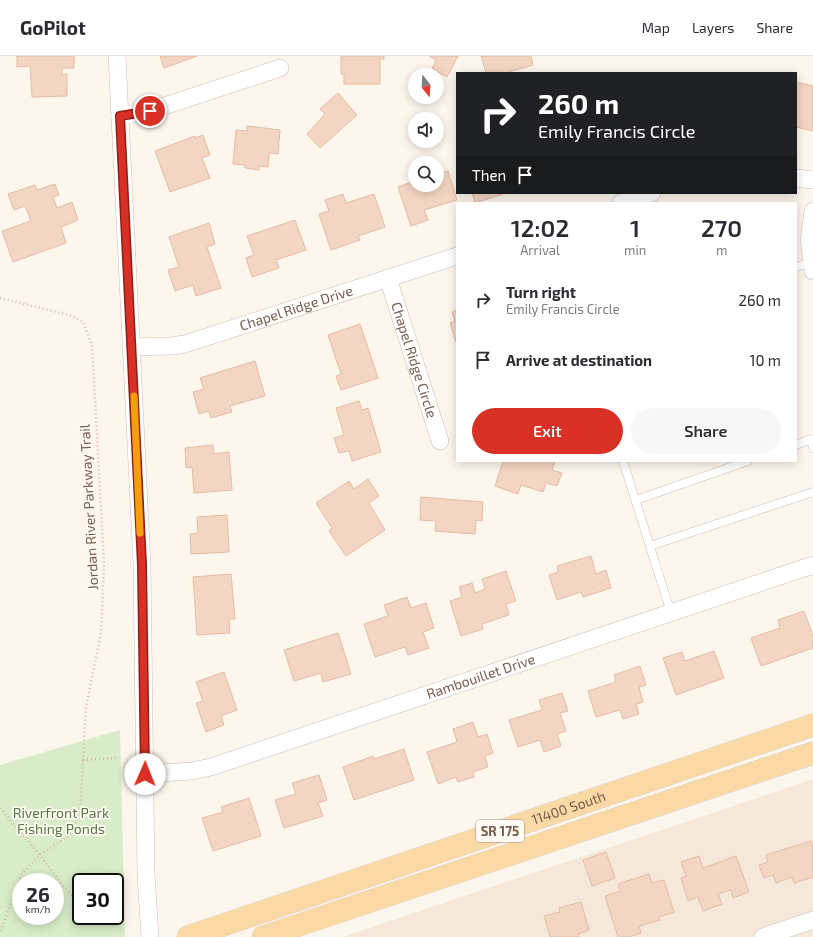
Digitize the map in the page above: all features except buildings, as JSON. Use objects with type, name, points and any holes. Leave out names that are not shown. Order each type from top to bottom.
[{"type":"main road","name":"11400 South","points":[[188,937],[813,725]]},
{"type":"main road","name":"11400 South","points":[[263,937],[813,753]]},
{"type":"street","points":[[117,56],[142,565],[146,875],[150,937]]},
{"type":"street","points":[[120,116],[150,111],[280,68]]},
{"type":"street","points":[[797,178],[813,180]]},
{"type":"street","points":[[624,202],[649,194]]},
{"type":"street","points":[[807,267],[808,240],[813,211]]},
{"type":"street","name":"Chapel Ridge Drive","points":[[132,347],[172,346],[185,344],[456,256]]},
{"type":"street","name":"Chapel Ridge Circle","points":[[388,278],[440,440]]},
{"type":"street","name":"Rambouillet Drive","points":[[145,774],[192,771],[210,767],[813,565]]},
{"type":"street","points":[[763,937],[813,920]]},
{"type":"lane","points":[[797,444],[811,440],[813,448]]},
{"type":"lane","points":[[623,462],[671,613]]},
{"type":"lane","points":[[636,500],[745,462]]},
{"type":"lane","points":[[650,546],[813,492]]},
{"type":"path","name":"Jordan River Parkway Trail","points":[[0,298],[69,315],[83,322],[92,345],[104,563],[101,633],[86,707],[80,812],[70,835],[40,855],[21,875],[0,932]]},
{"type":"path","points":[[83,760],[116,758]]},
{"type":"path","points":[[0,808],[72,895]]},
{"type":"shaded area","points":[[813,779],[813,937],[343,937]]},
{"type":"green space","name":"Riverfront Park Fishing Ponds","points":[[120,730],[123,873],[72,873],[72,925],[124,925],[124,896],[125,937],[0,937],[0,765]]},
{"type":"slow traffic","points":[[134,396],[140,533]]},
{"type":"route","points":[[145,774],[142,565],[120,116],[150,111]]}]
